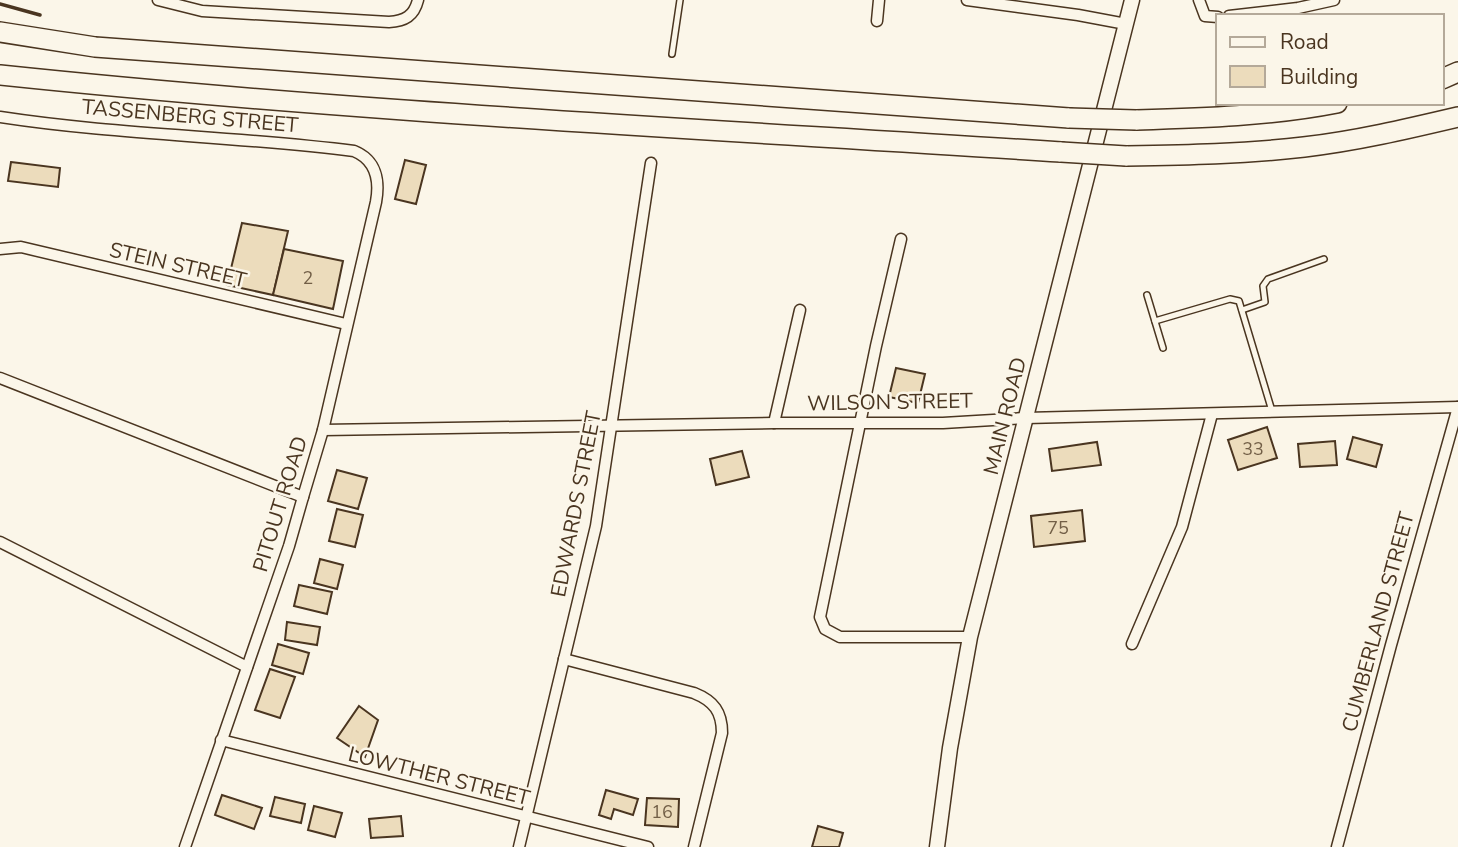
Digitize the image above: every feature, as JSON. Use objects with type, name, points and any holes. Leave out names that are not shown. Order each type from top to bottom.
[{"type":"highway","points":[[0,32],[95,47],[1069,118],[1222,118],[1327,105]]},
{"type":"highway","points":[[0,75],[118,88],[459,113],[1126,156],[1215,154],[1305,147],[1388,133],[1458,117]]},
{"type":"street","points":[[158,0],[202,11],[383,22],[397,22],[408,18],[414,12],[418,0]]},
{"type":"street","points":[[877,21],[879,0]]},
{"type":"street","points":[[967,0],[1126,24]]},
{"type":"street","name":"MAIN ROAD","points":[[937,847],[950,748],[970,637],[1132,0]]},
{"type":"street","points":[[1199,0],[1205,16],[1216,17]]},
{"type":"street","points":[[1246,14],[1298,8],[1334,0]]},
{"type":"street","name":"TASSENBERG STREET","points":[[0,117],[79,127],[227,137],[354,150],[371,164]]},
{"type":"street","name":"EDWARDS STREET","points":[[519,847],[596,526],[651,163]]},
{"type":"street","name":"PITOUT ROAD","points":[[185,847],[247,667],[323,430],[377,194],[376,173],[371,164]]},
{"type":"street","points":[[901,239],[820,609],[822,625],[831,634],[841,637],[970,637]]},
{"type":"street","name":"STEIN STREET","points":[[0,249],[21,247],[346,324]]},
{"type":"street","points":[[774,422],[800,310]]},
{"type":"street","points":[[0,378],[303,497]]},
{"type":"street","name":"WILSON STREET","points":[[323,430],[774,422],[943,422],[1458,407]]},
{"type":"street","name":"CUMBERLAND STREET","points":[[1337,847],[1458,407]]},
{"type":"street","points":[[1132,644],[1182,527],[1212,414]]},
{"type":"street","points":[[0,542],[247,667]]},
{"type":"street","points":[[564,659],[694,693],[705,697],[716,707],[722,719],[722,733],[694,847]]},
{"type":"street","name":"LOWTHER STREET","points":[[221,740],[648,847]]},
{"type":"lane","points":[[672,54],[680,0]]},
{"type":"lane","points":[[1242,310],[1265,302],[1264,286],[1268,279],[1324,260]]},
{"type":"lane","points":[[1147,295],[1163,348]]},
{"type":"lane","points":[[1155,321],[1230,299],[1239,301],[1272,411]]},
{"type":"building","points":[[405,160],[426,165],[416,204],[395,199]]},
{"type":"building","points":[[11,162],[60,168],[58,187],[8,181]]},
{"type":"building","points":[[242,223],[288,231],[273,295],[227,285]]},
{"type":"building","points":[[284,249],[343,261],[333,309],[273,295]]},
{"type":"building","points":[[896,368],[925,374],[918,403],[889,397]]},
{"type":"building","points":[[1267,427],[1277,458],[1238,470],[1228,440]]},
{"type":"building","points":[[1353,437],[1382,445],[1376,467],[1347,459]]},
{"type":"building","points":[[1335,441],[1337,465],[1300,467],[1298,444]]},
{"type":"building","points":[[1097,442],[1101,465],[1052,471],[1049,449]]},
{"type":"building","points":[[742,451],[749,477],[716,485],[710,459]]},
{"type":"building","points":[[337,470],[367,478],[358,509],[328,501]]},
{"type":"building","points":[[337,509],[363,515],[355,547],[329,541]]},
{"type":"building","points":[[1082,510],[1085,541],[1034,547],[1031,516]]},
{"type":"building","points":[[320,559],[343,565],[337,589],[314,583]]},
{"type":"building","points":[[299,585],[332,592],[327,614],[294,606]]},
{"type":"building","points":[[287,622],[320,627],[317,645],[285,640]]},
{"type":"building","points":[[278,644],[309,653],[303,674],[272,665]]},
{"type":"building","points":[[270,669],[295,677],[280,718],[255,710]]},
{"type":"building","points":[[359,706],[378,720],[365,757],[337,738]]},
{"type":"building","points":[[606,790],[638,799],[633,815],[614,809],[611,819],[599,815]]},
{"type":"building","points":[[222,795],[262,808],[254,829],[215,815]]},
{"type":"building","points":[[275,797],[305,804],[301,823],[270,816]]},
{"type":"building","points":[[647,798],[679,799],[678,827],[645,825]]},
{"type":"building","points":[[314,806],[342,813],[335,837],[308,830]]},
{"type":"building","points":[[401,816],[403,836],[371,838],[369,819]]},
{"type":"building","points":[[818,826],[843,833],[839,847],[812,847]]},
{"type":"wall","points":[[0,4],[40,15]]}]
